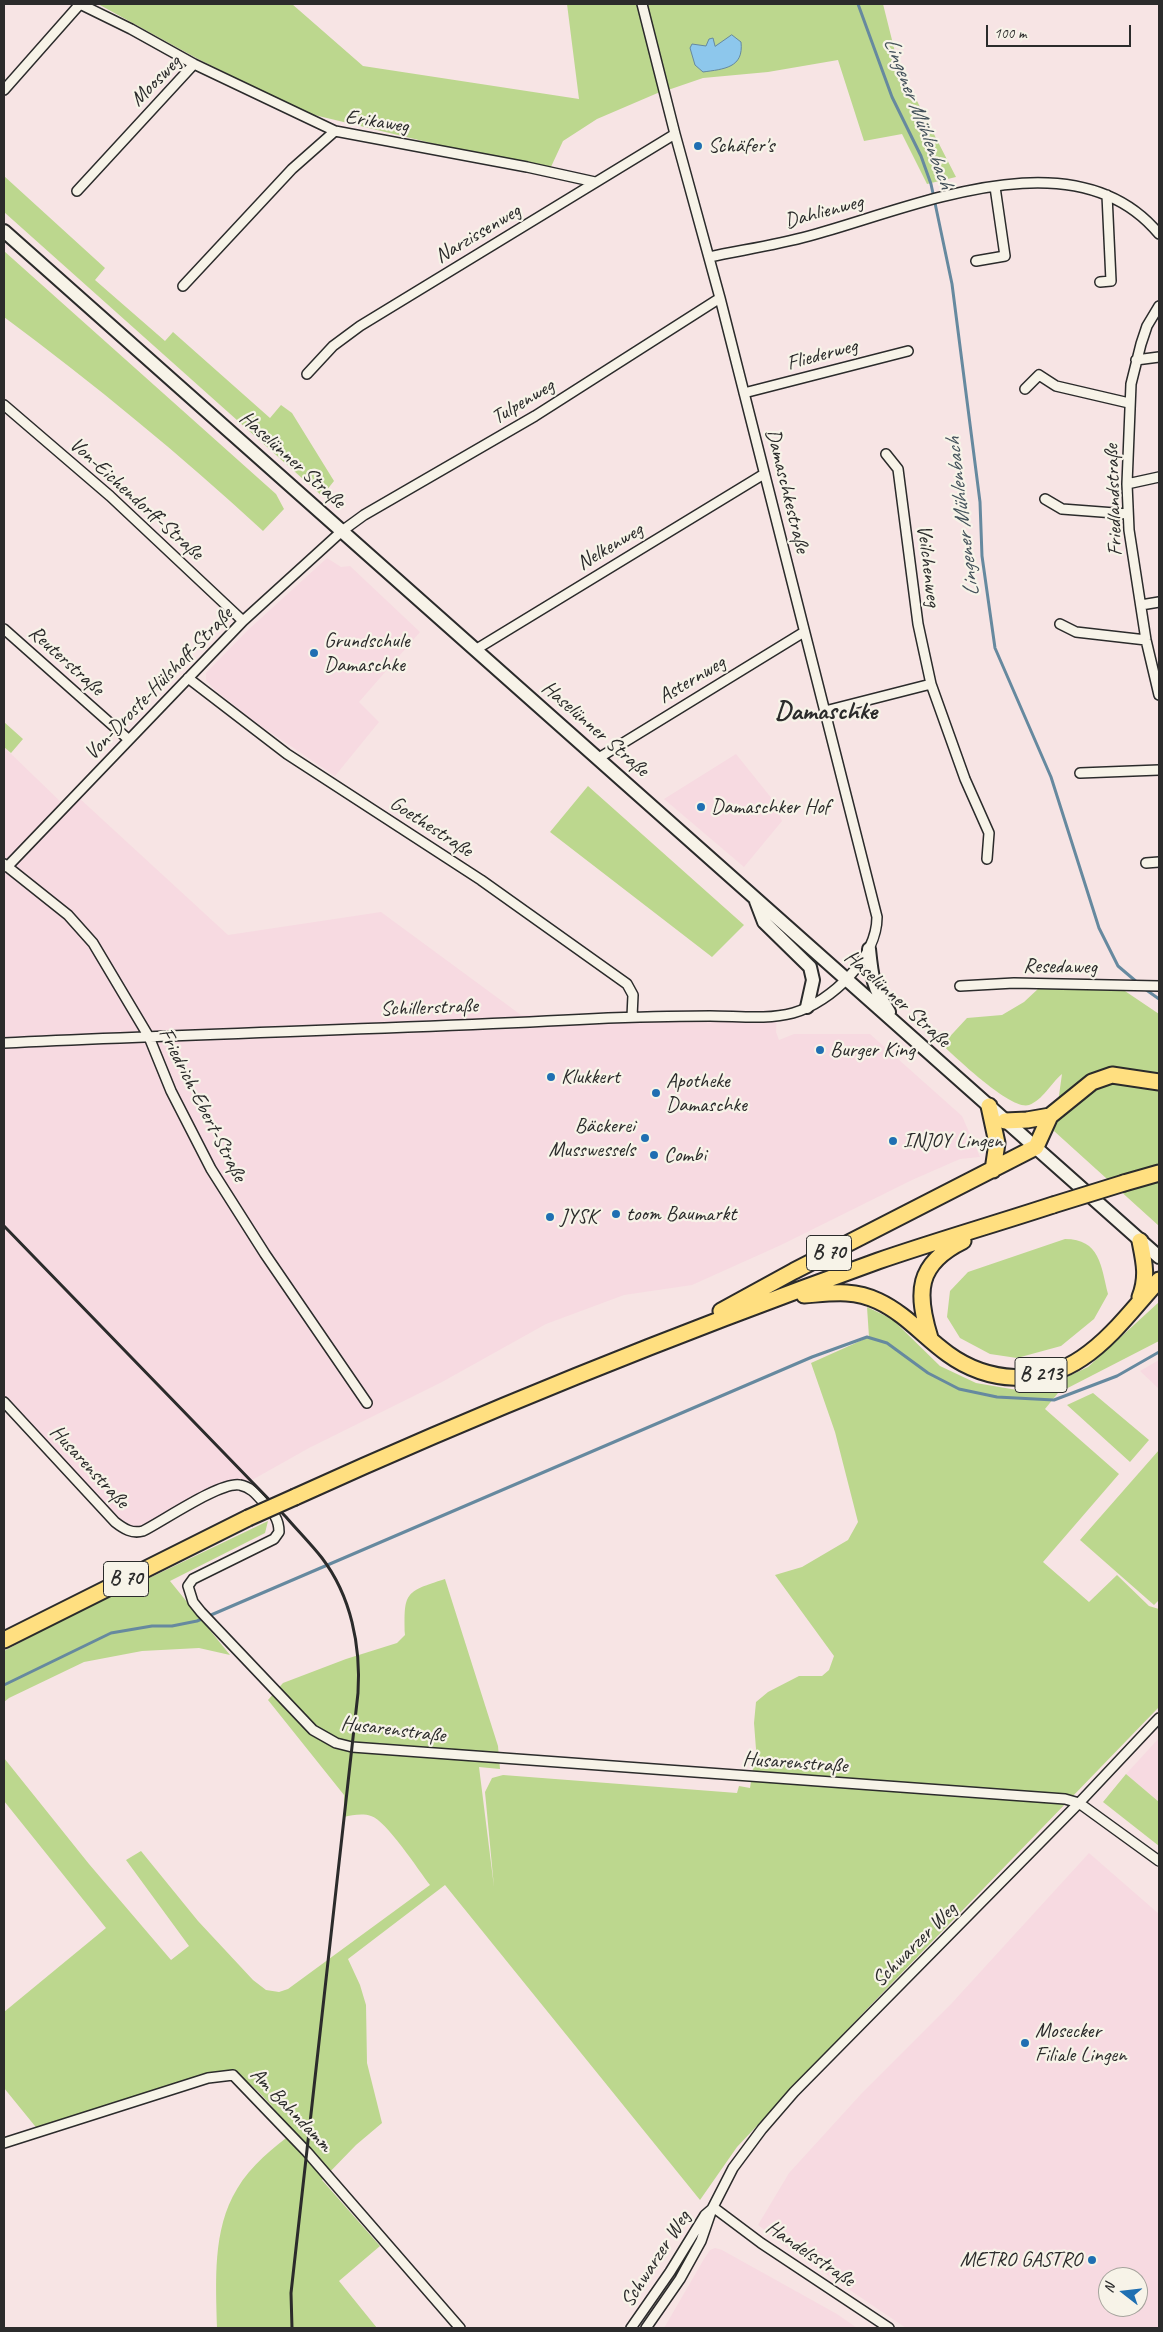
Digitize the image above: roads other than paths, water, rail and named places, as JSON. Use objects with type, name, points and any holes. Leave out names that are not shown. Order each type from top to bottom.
[{"type":"main road","points":[[1036,1147],[1050,1116],[1092,1082],[1112,1075],[1150,1079],[1159,1082]]},
{"type":"main road","points":[[989,1106],[997,1142],[992,1170]]},
{"type":"main road","points":[[1005,1121],[1050,1116]]},
{"type":"main road","name":"B 70","points":[[668,1340],[794,1271],[1036,1147]]},
{"type":"main road","name":"B 70","points":[[4,1640],[248,1518],[374,1461],[668,1340],[880,1260],[1159,1173]]},
{"type":"main road","points":[[930,1338],[920,1299],[922,1283],[928,1270],[948,1248],[1009,1219]]},
{"type":"main road","name":"B 213","points":[[1138,1303],[1145,1285],[1146,1273],[1140,1241]]},
{"type":"main road","name":"B 213","points":[[930,1338],[946,1353],[969,1368],[989,1374],[1011,1378],[1033,1377],[1059,1371],[1100,1345],[1159,1280]]},
{"type":"main road","points":[[778,1298],[827,1292],[860,1295],[878,1301],[896,1312],[930,1338]]},
{"type":"street","points":[[4,90],[80,4],[131,29],[194,64]]},
{"type":"street","name":"Damaschkestraße","points":[[642,4],[720,298],[878,917],[877,930],[869,949],[846,980]]},
{"type":"street","name":"Moosweg","points":[[77,191],[194,64],[335,131]]},
{"type":"street","name":"Erikaweg","points":[[183,286],[292,169],[335,131],[527,167],[595,182]]},
{"type":"street","name":"Narzissenweg","points":[[307,374],[333,346],[360,326],[675,134]]},
{"type":"street","name":"Dahlienweg","points":[[709,257],[808,236],[947,195],[995,187],[1044,183],[1107,195],[1132,209],[1151,223],[1159,234]]},
{"type":"street","points":[[976,261],[1005,256],[995,187]]},
{"type":"street","points":[[1100,282],[1111,281],[1107,195]]},
{"type":"street","name":"Haselünner Straße","points":[[4,231],[1159,1257]]},
{"type":"street","name":"Tulpenweg","points":[[342,531],[364,515],[535,416],[720,298]]},
{"type":"street","name":"Friedlandstraße","points":[[1159,306],[1147,326],[1136,360],[1129,403],[1128,484],[1128,514],[1146,640],[1159,695]]},
{"type":"street","name":"Fliederweg","points":[[744,394],[908,351]]},
{"type":"street","points":[[1136,360],[1159,356]]},
{"type":"street","points":[[1025,389],[1039,375],[1056,386],[1129,403]]},
{"type":"street","name":"Von-Eichendorff-Straße","points":[[4,405],[110,496],[243,621]]},
{"type":"street","name":"Veilchenweg","points":[[886,454],[898,469],[918,624],[931,684],[965,779],[989,833],[987,859]]},
{"type":"street","name":"Nelkenweg","points":[[475,650],[764,474]]},
{"type":"street","points":[[1128,484],[1159,477]]},
{"type":"street","points":[[1045,499],[1062,509],[1128,514]]},
{"type":"street","name":"Von-Droste-Hülshoff-Straße","points":[[5,866],[128,739],[135,736],[243,621],[342,531]]},
{"type":"street","points":[[1141,605],[1159,602]]},
{"type":"street","points":[[1060,624],[1076,632],[1146,640]]},
{"type":"street","name":"Reuterstraße","points":[[4,628],[128,739]]},
{"type":"street","name":"Asternweg","points":[[597,759],[804,632]]},
{"type":"street","name":"Goethestraße","points":[[188,678],[287,754],[481,880],[627,984],[633,995],[632,1017]]},
{"type":"street","points":[[825,711],[931,684]]},
{"type":"street","points":[[1080,773],[1159,770]]},
{"type":"street","points":[[1146,863],[1159,862]]},
{"type":"street","name":"Friedrich-Ebert-Straße","points":[[5,866],[68,915],[93,943],[149,1037],[171,1091],[210,1169],[265,1254],[367,1403]]},
{"type":"street","points":[[754,897],[764,922],[810,967],[813,980],[807,1007]]},
{"type":"street","points":[[869,949],[875,990],[898,1025]]},
{"type":"street","name":"Schillerstraße","points":[[4,1042],[632,1017],[756,1017],[794,1012],[807,1007],[830,994],[846,980]]},
{"type":"street","name":"Resedaweg","points":[[960,986],[1014,983],[1158,986]]},
{"type":"street","name":"Husarenstraße","points":[[4,1402],[115,1522],[126,1530],[136,1533],[143,1531],[222,1487],[238,1484],[250,1488],[276,1514],[279,1532],[274,1539],[193,1579],[187,1588],[201,1612],[313,1730],[344,1745],[717,1775],[930,1788],[1065,1799],[1079,1803]]},
{"type":"street","name":"Schwarzer Weg","points":[[646,2328],[690,2261],[708,2224],[712,2208],[733,2168],[762,2129],[794,2092],[1079,1803],[1159,1718]]},
{"type":"street","points":[[1079,1803],[1159,1861]]},
{"type":"street","name":"Am Bahndamm","points":[[4,2144],[208,2078],[233,2075],[307,2152],[460,2328]]},
{"type":"street","name":"Schwarzer Weg","points":[[631,2328],[670,2272],[705,2215],[712,2208]]},
{"type":"street","name":"Handelsstraße","points":[[712,2208],[889,2328]]},
{"type":"water","points":[[732,35],[741,42],[741,51],[736,62],[725,68],[703,72],[695,65],[690,48],[692,44],[706,46],[709,39],[713,38],[715,46]]},
{"type":"waterway","name":"Lingener Mühlenbach","points":[[858,4],[892,97],[921,156],[931,184],[952,284],[980,502],[982,556],[995,648],[1051,777],[1099,928],[1118,966],[1138,983]]},
{"type":"waterway","name":"Lingener Mühlenbach","points":[[1145,989],[1159,999]]},
{"type":"waterway","points":[[4,1685],[111,1633],[197,1621],[812,1357],[867,1337],[887,1343],[928,1373],[959,1389],[997,1397],[1054,1400],[1117,1376],[1159,1352]]},
{"type":"railway","points":[[4,1226],[286,1517],[322,1558],[332,1573],[347,1605],[352,1622],[358,1657],[358,1693],[291,2293],[292,2328]]},
{"type":"place","name":"Schäfer's","points":[[698,146]]},
{"type":"place","name":"Grundschule Damaschke","points":[[314,653]]},
{"type":"place","name":"Damaschker Hof","points":[[701,807]]},
{"type":"place","name":"Burger King","points":[[820,1050]]},
{"type":"place","name":"Klukkert","points":[[551,1077]]},
{"type":"place","name":"Apotheke Damaschke","points":[[656,1093]]},
{"type":"place","name":"Bäckerei Musswessels","points":[[645,1138]]},
{"type":"place","name":"INJOY Lingen","points":[[893,1141]]},
{"type":"place","name":"Combi","points":[[654,1155]]},
{"type":"place","name":"toom Baumarkt","points":[[616,1214]]},
{"type":"place","name":"JYSK","points":[[550,1217]]},
{"type":"place","name":"Mosecker Filiale Lingen","points":[[1025,2043]]},
{"type":"place","name":"METRO GASTRO","points":[[1092,2260]]},
{"type":"district","name":"Damaschke","points":[[826,712]]}]
